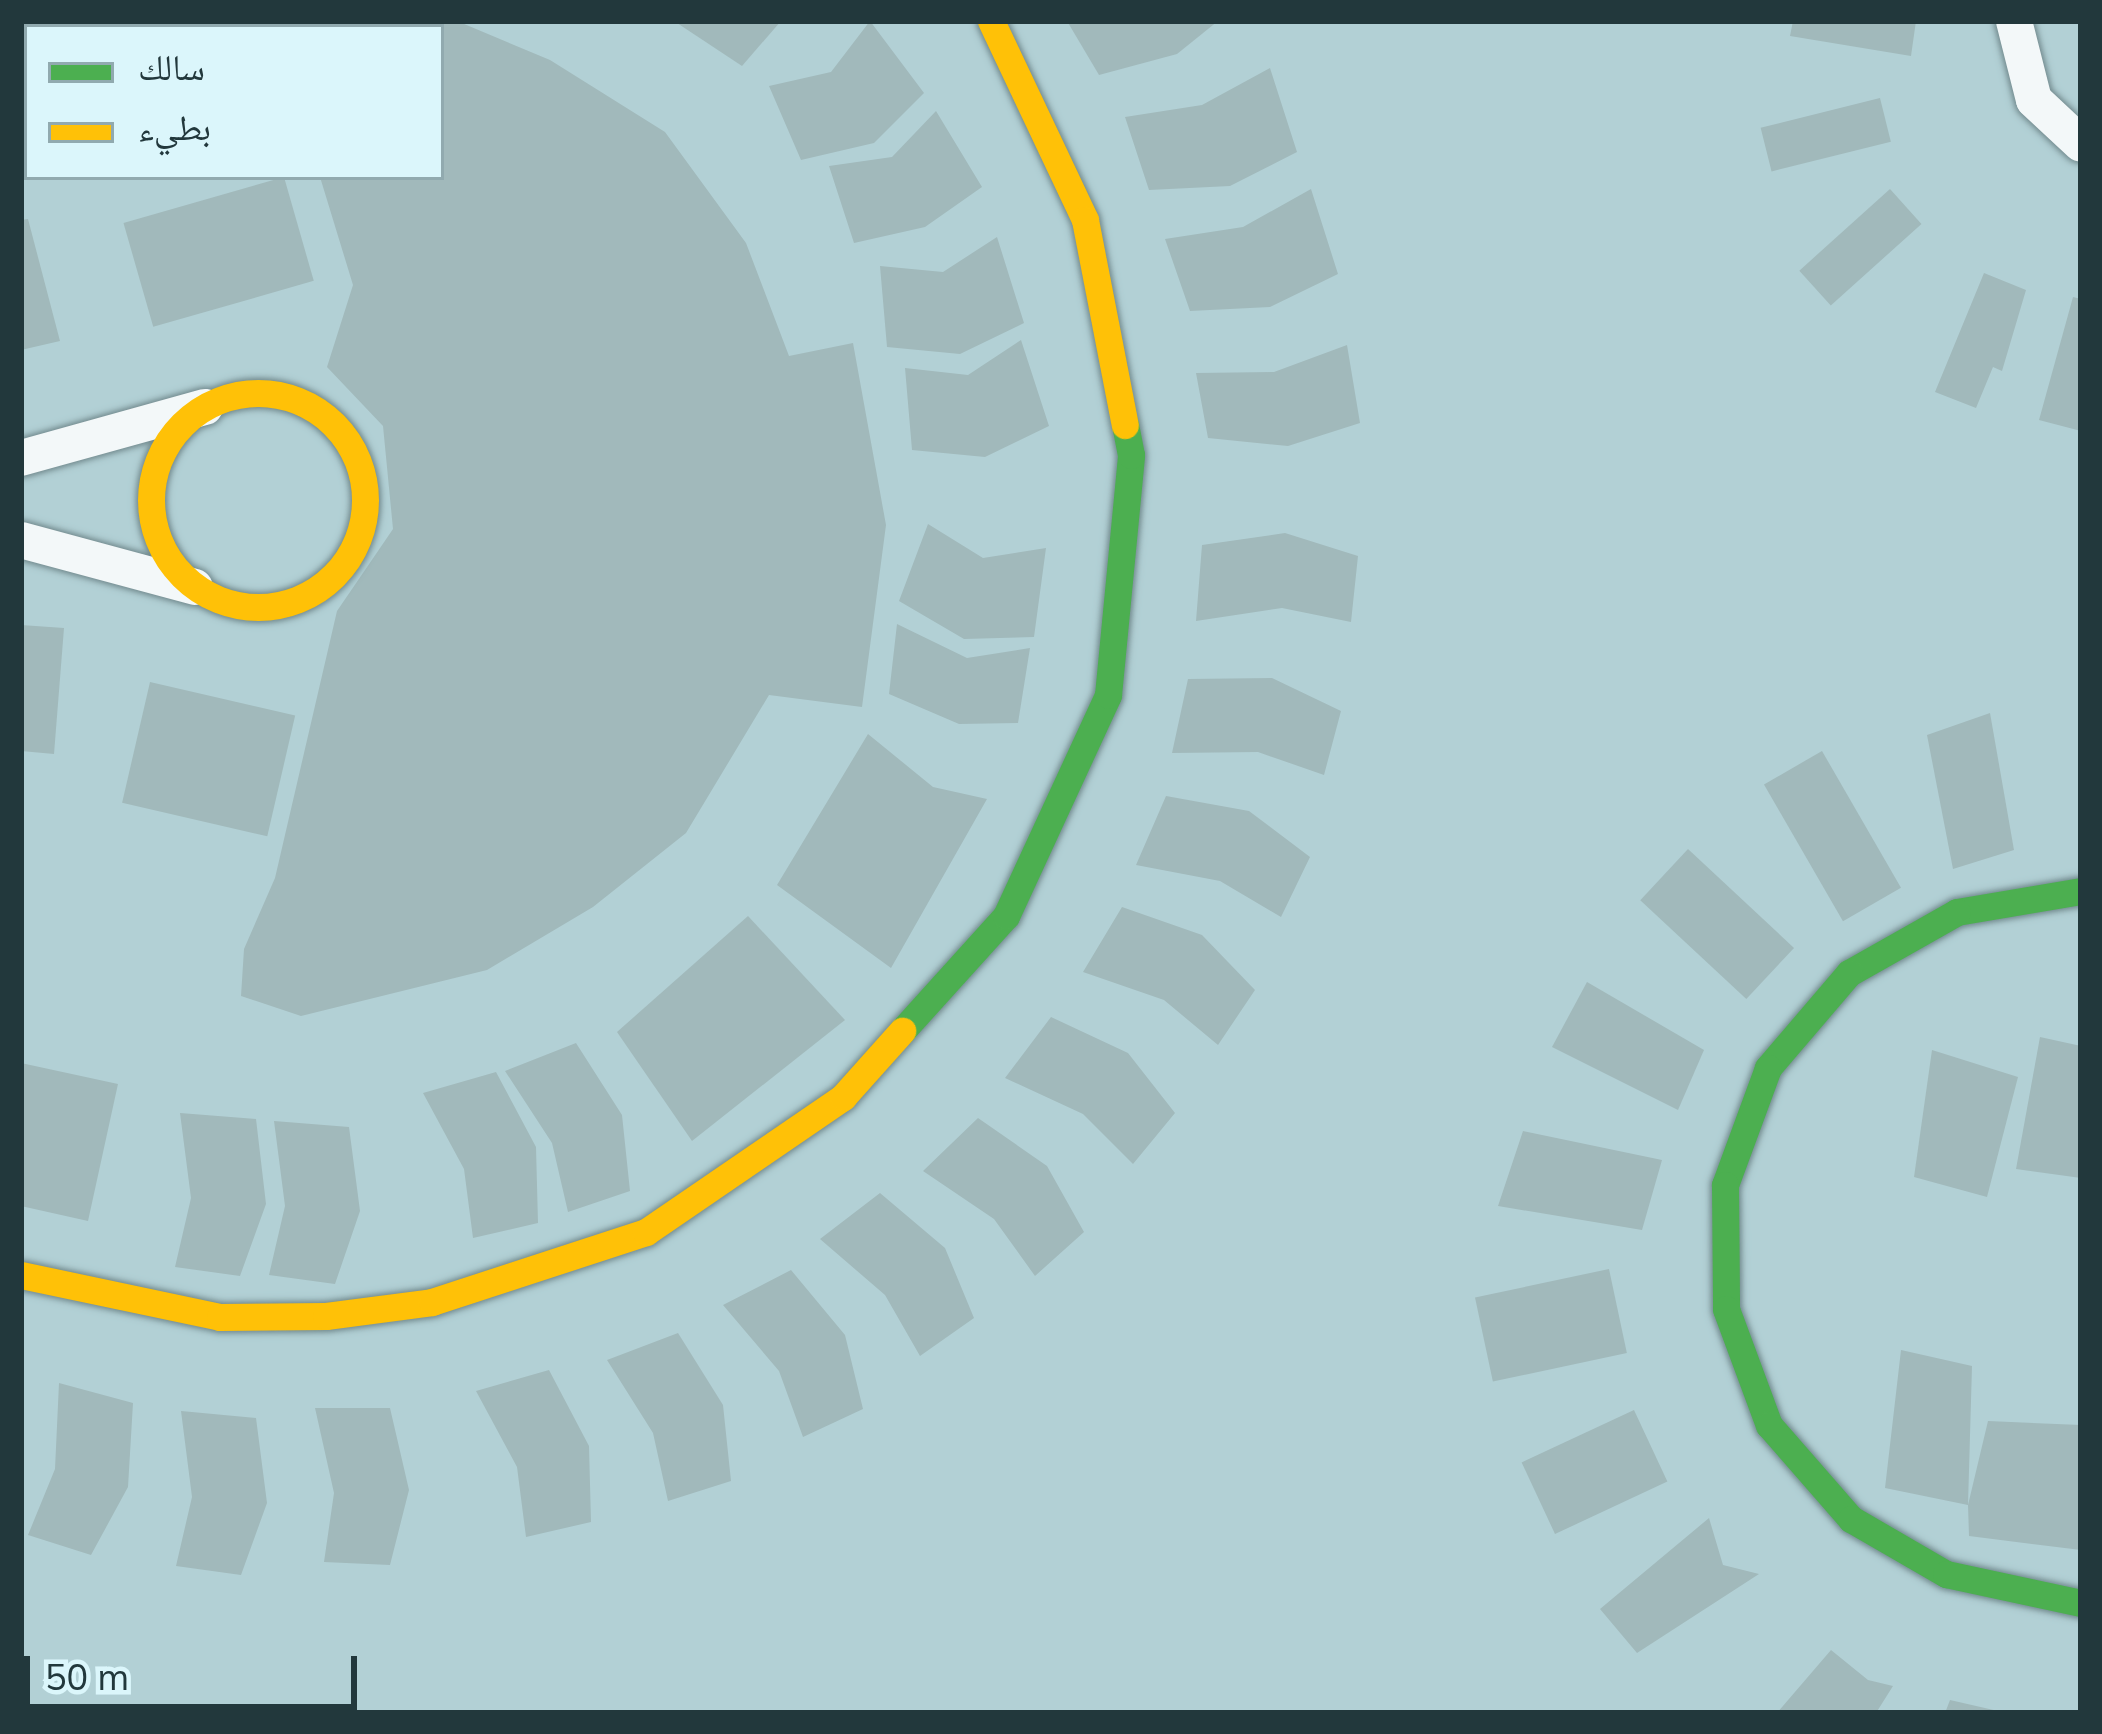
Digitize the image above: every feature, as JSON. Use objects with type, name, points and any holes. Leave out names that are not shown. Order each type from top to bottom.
[{"type":"street","points":[[21,1275],[220,1318],[326,1316],[432,1302],[646,1232],[844,1097],[1006,916],[1108,695],[1131,454],[1084,220],[991,21]]},
{"type":"street","points":[[2014,21],[2034,100],[2081,144]]},
{"type":"street","points":[[21,458],[257,392],[309,405],[349,440],[366,491],[356,544],[310,593],[245,606],[195,587],[21,540]]},
{"type":"street","points":[[195,587],[162,547],[151,494],[167,444],[205,407]]},
{"type":"street","points":[[2081,891],[1957,911],[1849,973],[1768,1068],[1725,1185],[1726,1309],[1769,1425],[1850,1519],[1946,1574],[2081,1603]]},
{"type":"building","points":[[457,21],[550,60],[665,132],[746,243],[789,356],[853,343],[886,525],[862,707],[769,695],[686,833],[593,907],[487,970],[301,1016],[241,996],[244,949],[275,878],[337,611],[393,529],[383,426],[327,367],[353,285],[321,180],[444,180],[444,24],[274,24]]},
{"type":"building","points":[[674,21],[781,21],[742,66]]},
{"type":"building","points":[[870,21],[924,93],[874,143],[801,160],[769,86],[831,72]]},
{"type":"building","points":[[1067,21],[1218,21],[1177,54],[1099,75]]},
{"type":"building","points":[[1793,21],[1916,21],[1911,56],[1790,36]]},
{"type":"building","points":[[1270,68],[1297,152],[1230,186],[1149,190],[1125,117],[1202,105]]},
{"type":"building","points":[[1880,98],[1891,142],[1772,171],[1761,128]]},
{"type":"building","points":[[936,111],[982,187],[925,227],[854,243],[829,166],[892,157]]},
{"type":"building","points":[[285,180],[314,281],[153,327],[123,223]]},
{"type":"building","points":[[1311,189],[1338,274],[1270,307],[1190,311],[1165,239],[1243,227]]},
{"type":"building","points":[[1890,189],[1921,224],[1831,306],[1799,271]]},
{"type":"building","points":[[28,219],[60,341],[21,350],[21,220]]},
{"type":"building","points":[[997,237],[1024,323],[960,354],[887,347],[880,266],[943,272]]},
{"type":"building","points":[[1984,273],[2026,290],[2002,371],[1993,367],[1976,408],[1935,392]]},
{"type":"building","points":[[2073,297],[2081,299],[2081,431],[2039,420]]},
{"type":"building","points":[[1021,340],[1049,426],[985,457],[912,450],[905,368],[968,375]]},
{"type":"building","points":[[1347,345],[1360,423],[1288,446],[1208,438],[1196,373],[1274,372]]},
{"type":"building","points":[[928,524],[983,558],[1046,548],[1034,637],[964,639],[899,601]]},
{"type":"building","points":[[1285,533],[1358,556],[1351,622],[1282,608],[1196,621],[1202,545]]},
{"type":"building","points":[[897,624],[967,658],[1030,648],[1018,723],[959,724],[889,694]]},
{"type":"building","points":[[21,625],[64,628],[54,754],[21,751]]},
{"type":"building","points":[[1272,678],[1341,711],[1324,775],[1258,752],[1172,753],[1188,679]]},
{"type":"building","points":[[150,682],[295,716],[267,836],[122,803]]},
{"type":"building","points":[[1990,713],[2014,850],[1953,869],[1927,735]]},
{"type":"building","points":[[868,734],[933,787],[987,799],[891,968],[777,885]]},
{"type":"building","points":[[1822,751],[1901,888],[1843,921],[1764,784]]},
{"type":"building","points":[[1166,796],[1249,811],[1310,857],[1281,917],[1220,881],[1136,865]]},
{"type":"building","points":[[1688,849],[1794,948],[1746,999],[1640,900]]},
{"type":"building","points":[[1122,907],[1202,935],[1255,990],[1218,1045],[1164,1000],[1083,972]]},
{"type":"building","points":[[748,916],[845,1020],[692,1141],[617,1032]]},
{"type":"building","points":[[1587,982],[1704,1050],[1678,1110],[1552,1047]]},
{"type":"building","points":[[1051,1017],[1128,1053],[1175,1113],[1133,1164],[1083,1114],[1005,1078]]},
{"type":"building","points":[[2040,1037],[2081,1046],[2081,1178],[2016,1169]]},
{"type":"building","points":[[576,1043],[622,1115],[630,1191],[568,1212],[552,1143],[505,1071]]},
{"type":"building","points":[[1932,1050],[2018,1077],[1987,1197],[1914,1177]]},
{"type":"building","points":[[21,1063],[118,1084],[88,1221],[21,1206]]},
{"type":"building","points":[[496,1072],[536,1147],[538,1223],[473,1238],[464,1169],[423,1093]]},
{"type":"building","points":[[180,1113],[256,1119],[266,1204],[240,1276],[175,1267],[191,1198]]},
{"type":"building","points":[[978,1118],[1047,1166],[1084,1232],[1035,1276],[994,1219],[923,1171]]},
{"type":"building","points":[[274,1121],[349,1127],[360,1211],[335,1284],[269,1275],[285,1206]]},
{"type":"building","points":[[1523,1131],[1662,1160],[1642,1230],[1498,1206]]},
{"type":"building","points":[[880,1193],[945,1248],[974,1318],[920,1356],[885,1295],[820,1239]]},
{"type":"building","points":[[1609,1269],[1627,1353],[1493,1382],[1475,1297]]},
{"type":"building","points":[[791,1270],[845,1335],[863,1409],[803,1437],[779,1371],[723,1305]]},
{"type":"building","points":[[678,1333],[723,1405],[731,1481],[668,1501],[653,1433],[607,1360]]},
{"type":"building","points":[[1901,1350],[1972,1366],[1968,1505],[1885,1488]]},
{"type":"building","points":[[549,1370],[589,1446],[591,1522],[526,1537],[517,1467],[476,1391]]},
{"type":"building","points":[[59,1383],[133,1403],[128,1487],[91,1555],[28,1535],[55,1469]]},
{"type":"building","points":[[315,1408],[390,1408],[409,1490],[390,1565],[324,1562],[334,1493]]},
{"type":"building","points":[[1634,1410],[1667,1482],[1555,1534],[1522,1462]]},
{"type":"building","points":[[181,1411],[256,1418],[267,1503],[241,1575],[176,1566],[192,1497]]},
{"type":"building","points":[[1988,1421],[2081,1425],[2081,1550],[1969,1536],[1968,1505]]},
{"type":"building","points":[[1709,1518],[1723,1565],[1759,1574],[1637,1653],[1600,1609]]},
{"type":"building","points":[[1831,1650],[1868,1680],[1893,1686],[1876,1713],[1777,1713]]},
{"type":"building","points":[[1950,1700],[1998,1711],[1998,1713],[1945,1713]]},
{"type":"traffic: fast","points":[[902,1031],[1006,916],[1108,695],[1131,455],[1125,425]]},
{"type":"traffic: fast","points":[[2081,891],[1957,912],[1849,973],[1768,1068],[1725,1185],[1726,1309],[1769,1425],[1851,1519],[1946,1574],[2081,1603]]},
{"type":"traffic: slow","points":[[991,21],[1085,220],[1125,425]]},
{"type":"traffic: slow","points":[[258,393],[299,401],[334,424],[357,459],[365,500],[357,541],[334,576],[299,599],[258,607],[217,599],[182,576],[159,541],[151,500],[159,459],[182,424],[217,401],[258,393]]},
{"type":"traffic: slow","points":[[21,1275],[220,1317],[326,1316],[432,1302],[646,1232],[843,1097],[902,1031]]}]
